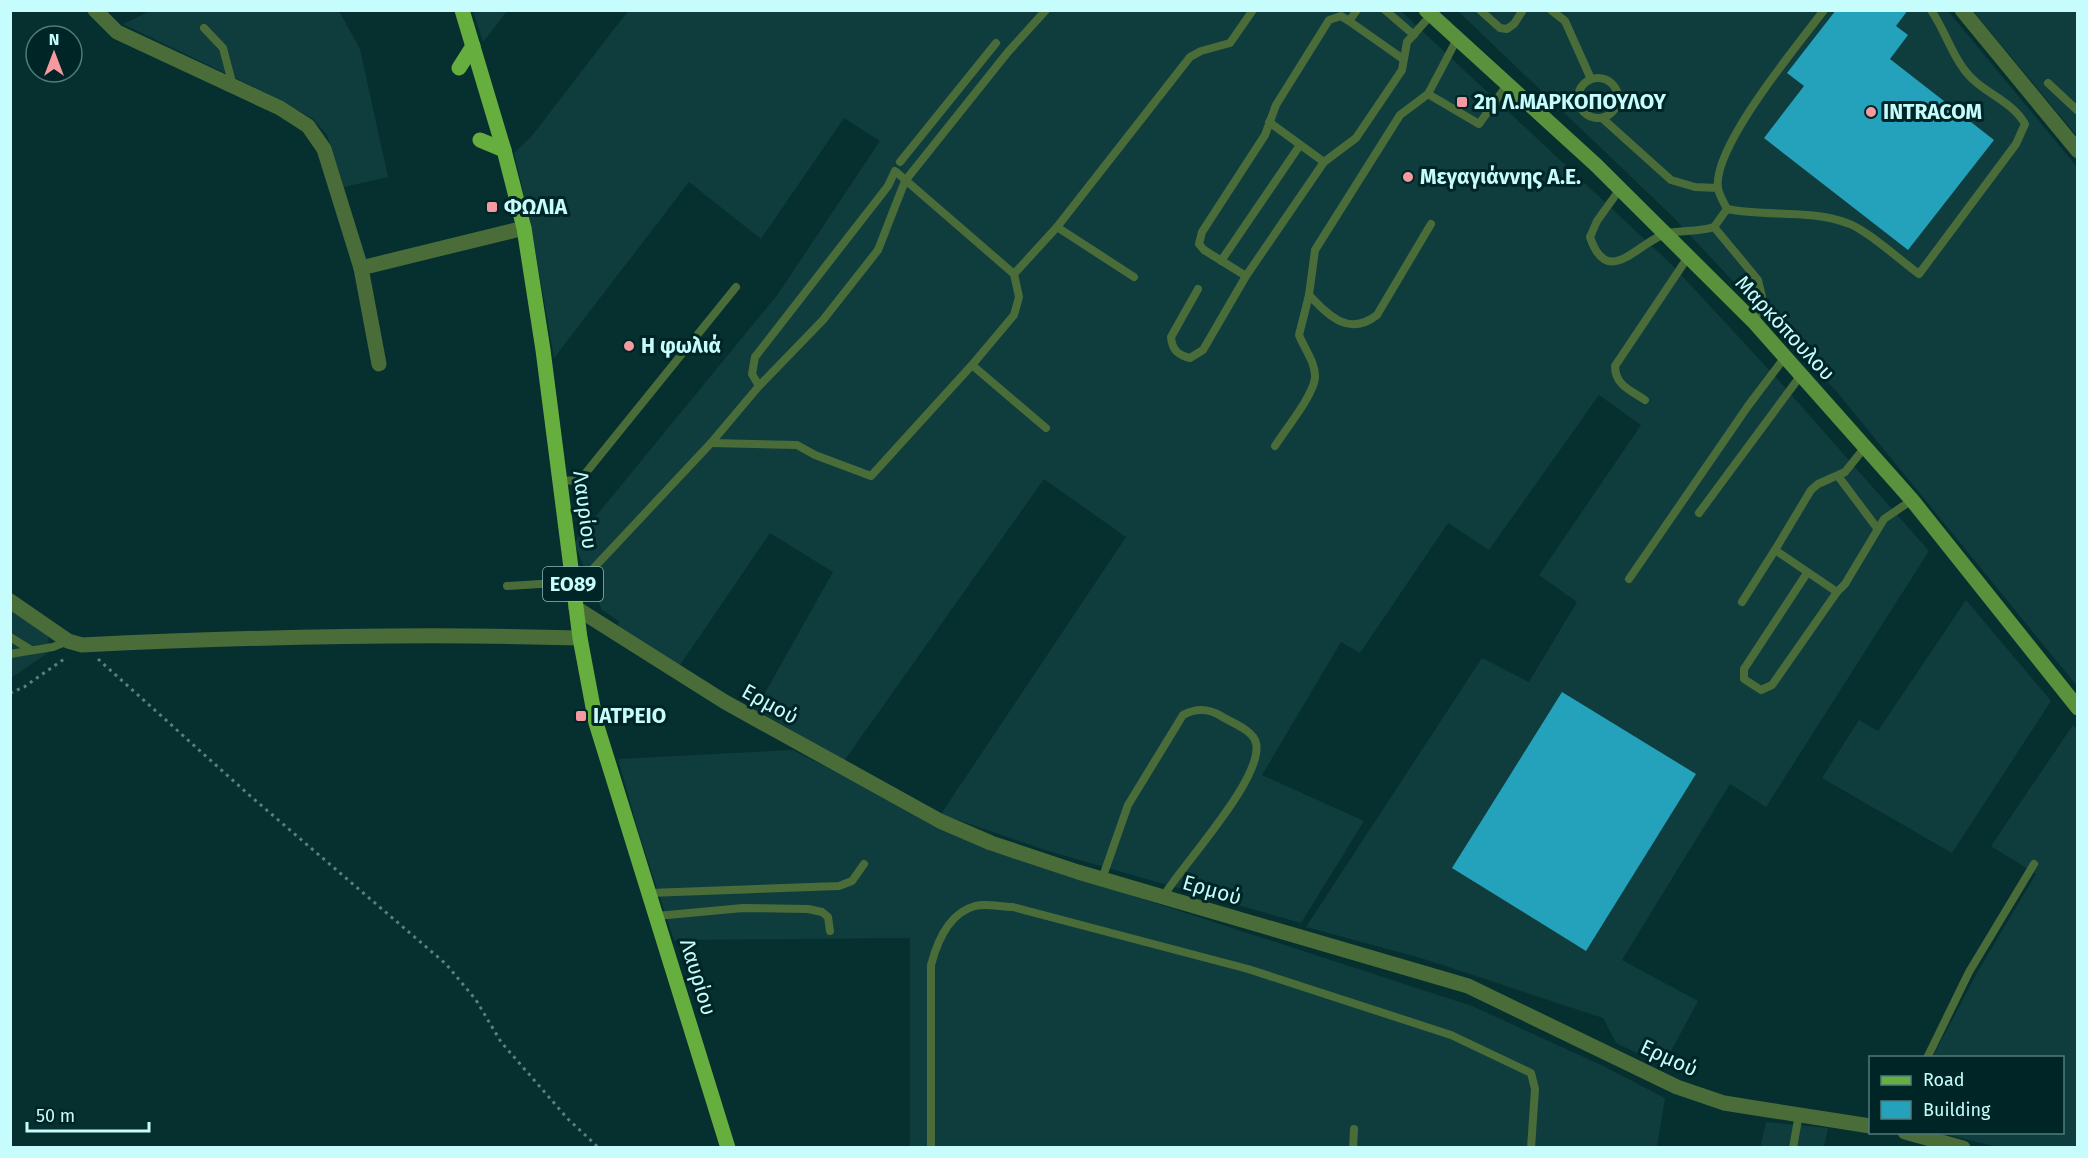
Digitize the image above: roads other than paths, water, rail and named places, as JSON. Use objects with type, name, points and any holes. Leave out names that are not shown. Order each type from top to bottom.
[{"type":"main road","name":"Λαυρίου","points":[[462,10],[504,150],[524,228],[580,638],[596,723],[728,1148]]},
{"type":"main road","name":"Μαρκόπουλου","points":[[1428,13],[1620,189],[1755,323],[1912,500],[2078,708]]},
{"type":"main road","points":[[459,68],[473,46]]},
{"type":"main road","points":[[480,140],[504,150]]},
{"type":"street","points":[[95,10],[117,32],[280,108],[308,126],[324,149],[340,195],[361,268],[379,364]]},
{"type":"street","points":[[1962,10],[2078,151]]},
{"type":"street","points":[[361,268],[524,228]]},
{"type":"street","points":[[10,600],[75,643],[438,634],[580,638]]},
{"type":"street","name":"Ερμού","points":[[576,608],[725,702],[940,821],[991,843],[1102,879],[1468,986],[1677,1087],[1724,1103],[1869,1126]]},
{"type":"street","points":[[1911,1134],[1942,1145],[1963,1148]]},
{"type":"lane","points":[[507,586],[573,585],[711,443],[759,386],[823,320],[878,250],[905,181],[1046,10]]},
{"type":"lane","points":[[1014,274],[1057,227],[1190,57],[1201,51],[1230,43],[1253,10]]},
{"type":"lane","points":[[1349,21],[1357,10]]},
{"type":"lane","points":[[1385,10],[1414,35]]},
{"type":"lane","points":[[1480,10],[1500,28],[1507,29],[1514,24],[1523,10]]},
{"type":"lane","points":[[1551,10],[1564,21],[1591,79]]},
{"type":"lane","points":[[1727,209],[1718,188],[1719,177],[1735,135],[1754,103],[1824,10]]},
{"type":"lane","points":[[1727,209],[1752,214],[1828,217],[1850,223],[1919,274],[2016,144],[2025,124],[2019,113],[1974,80],[1962,68],[1943,28],[1931,10]]},
{"type":"lane","points":[[1198,289],[1171,337],[1172,346],[1180,356],[1190,358],[1203,350],[1246,276],[1324,162],[1356,138],[1402,70],[1407,42],[1428,13]]},
{"type":"lane","points":[[1246,276],[1204,250],[1199,244],[1202,232],[1265,135],[1276,105],[1329,20],[1341,16],[1403,59]]},
{"type":"lane","points":[[204,28],[223,48],[234,87]]},
{"type":"lane","points":[[1275,446],[1310,391],[1315,378],[1313,365],[1299,335],[1309,295],[1315,250],[1400,115],[1428,94],[1457,39]]},
{"type":"lane","points":[[900,162],[996,43]]},
{"type":"lane","points":[[1598,78],[1610,82],[1618,93],[1614,112],[1602,118],[1589,117],[1579,107],[1580,87],[1591,79],[1598,78]]},
{"type":"lane","points":[[2048,83],[2078,111]]},
{"type":"lane","points":[[1428,94],[1479,124],[1507,85]]},
{"type":"lane","points":[[956,90],[970,100]]},
{"type":"lane","points":[[1602,118],[1671,180],[1695,187],[1718,188]]},
{"type":"lane","points":[[1269,122],[1324,162]]},
{"type":"lane","points":[[1221,261],[1300,145]]},
{"type":"lane","points":[[711,443],[796,445],[815,455],[871,476],[972,366],[1014,315],[1019,297],[1014,274],[895,171],[888,186],[755,357],[752,374],[759,386]]},
{"type":"lane","points":[[1620,189],[1597,221],[1590,237],[1594,251],[1609,261],[1623,261],[1665,234],[1714,227],[1727,209]]},
{"type":"lane","points":[[1309,295],[1328,315],[1351,325],[1365,325],[1377,315],[1431,224]]},
{"type":"lane","points":[[1057,227],[1134,277]]},
{"type":"lane","points":[[1714,227],[1758,280],[1762,297],[1755,323]]},
{"type":"lane","points":[[1645,400],[1621,384],[1615,377],[1615,366],[1688,256]]},
{"type":"lane","points":[[560,481],[580,480],[736,286]]},
{"type":"lane","points":[[1629,579],[1748,405],[1785,357]]},
{"type":"lane","points":[[972,366],[1046,428]]},
{"type":"lane","points":[[1699,513],[1801,375]]},
{"type":"lane","points":[[1742,602],[1811,490],[1818,484],[1845,472],[1865,447]]},
{"type":"lane","points":[[1838,476],[1877,528]]},
{"type":"lane","points":[[1807,573],[1744,669],[1744,679],[1761,690],[1772,685],[1845,584],[1884,519],[1912,500]]},
{"type":"lane","points":[[1775,550],[1837,592]]},
{"type":"lane","points":[[10,637],[31,650]]},
{"type":"lane","points":[[10,654],[75,643]]},
{"type":"lane","points":[[1102,879],[1128,805],[1183,715],[1191,711],[1213,711],[1252,735],[1256,743],[1257,755],[1230,808],[1163,897]]},
{"type":"lane","points":[[649,893],[839,886],[852,881],[864,864]]},
{"type":"lane","points":[[1928,1056],[1969,972],[2034,864]]},
{"type":"lane","points":[[931,1148],[932,965],[938,940],[956,918],[975,906],[1013,907],[1236,966],[1451,1035],[1531,1073],[1535,1089],[1531,1148]]},
{"type":"lane","points":[[657,916],[743,908],[808,909],[822,912],[828,917],[830,932]]},
{"type":"lane","points":[[1793,1148],[1799,1114]]},
{"type":"lane","points":[[1353,1148],[1354,1130]]},
{"type":"place","name":"2η Λ.ΜΑΡΚΟΠΟΥΛΟΥ","points":[[1462,102]]},
{"type":"place","name":"INTRACOM","points":[[1871,112]]},
{"type":"place","name":"Μεγαγιάννης Α.Ε.","points":[[1408,177]]},
{"type":"place","name":"ΦΩΛΙΑ","points":[[492,207]]},
{"type":"place","name":"Η φωλιά","points":[[629,346]]},
{"type":"place","name":"ΙΑΤΡΕΙΟ","points":[[581,716]]}]
